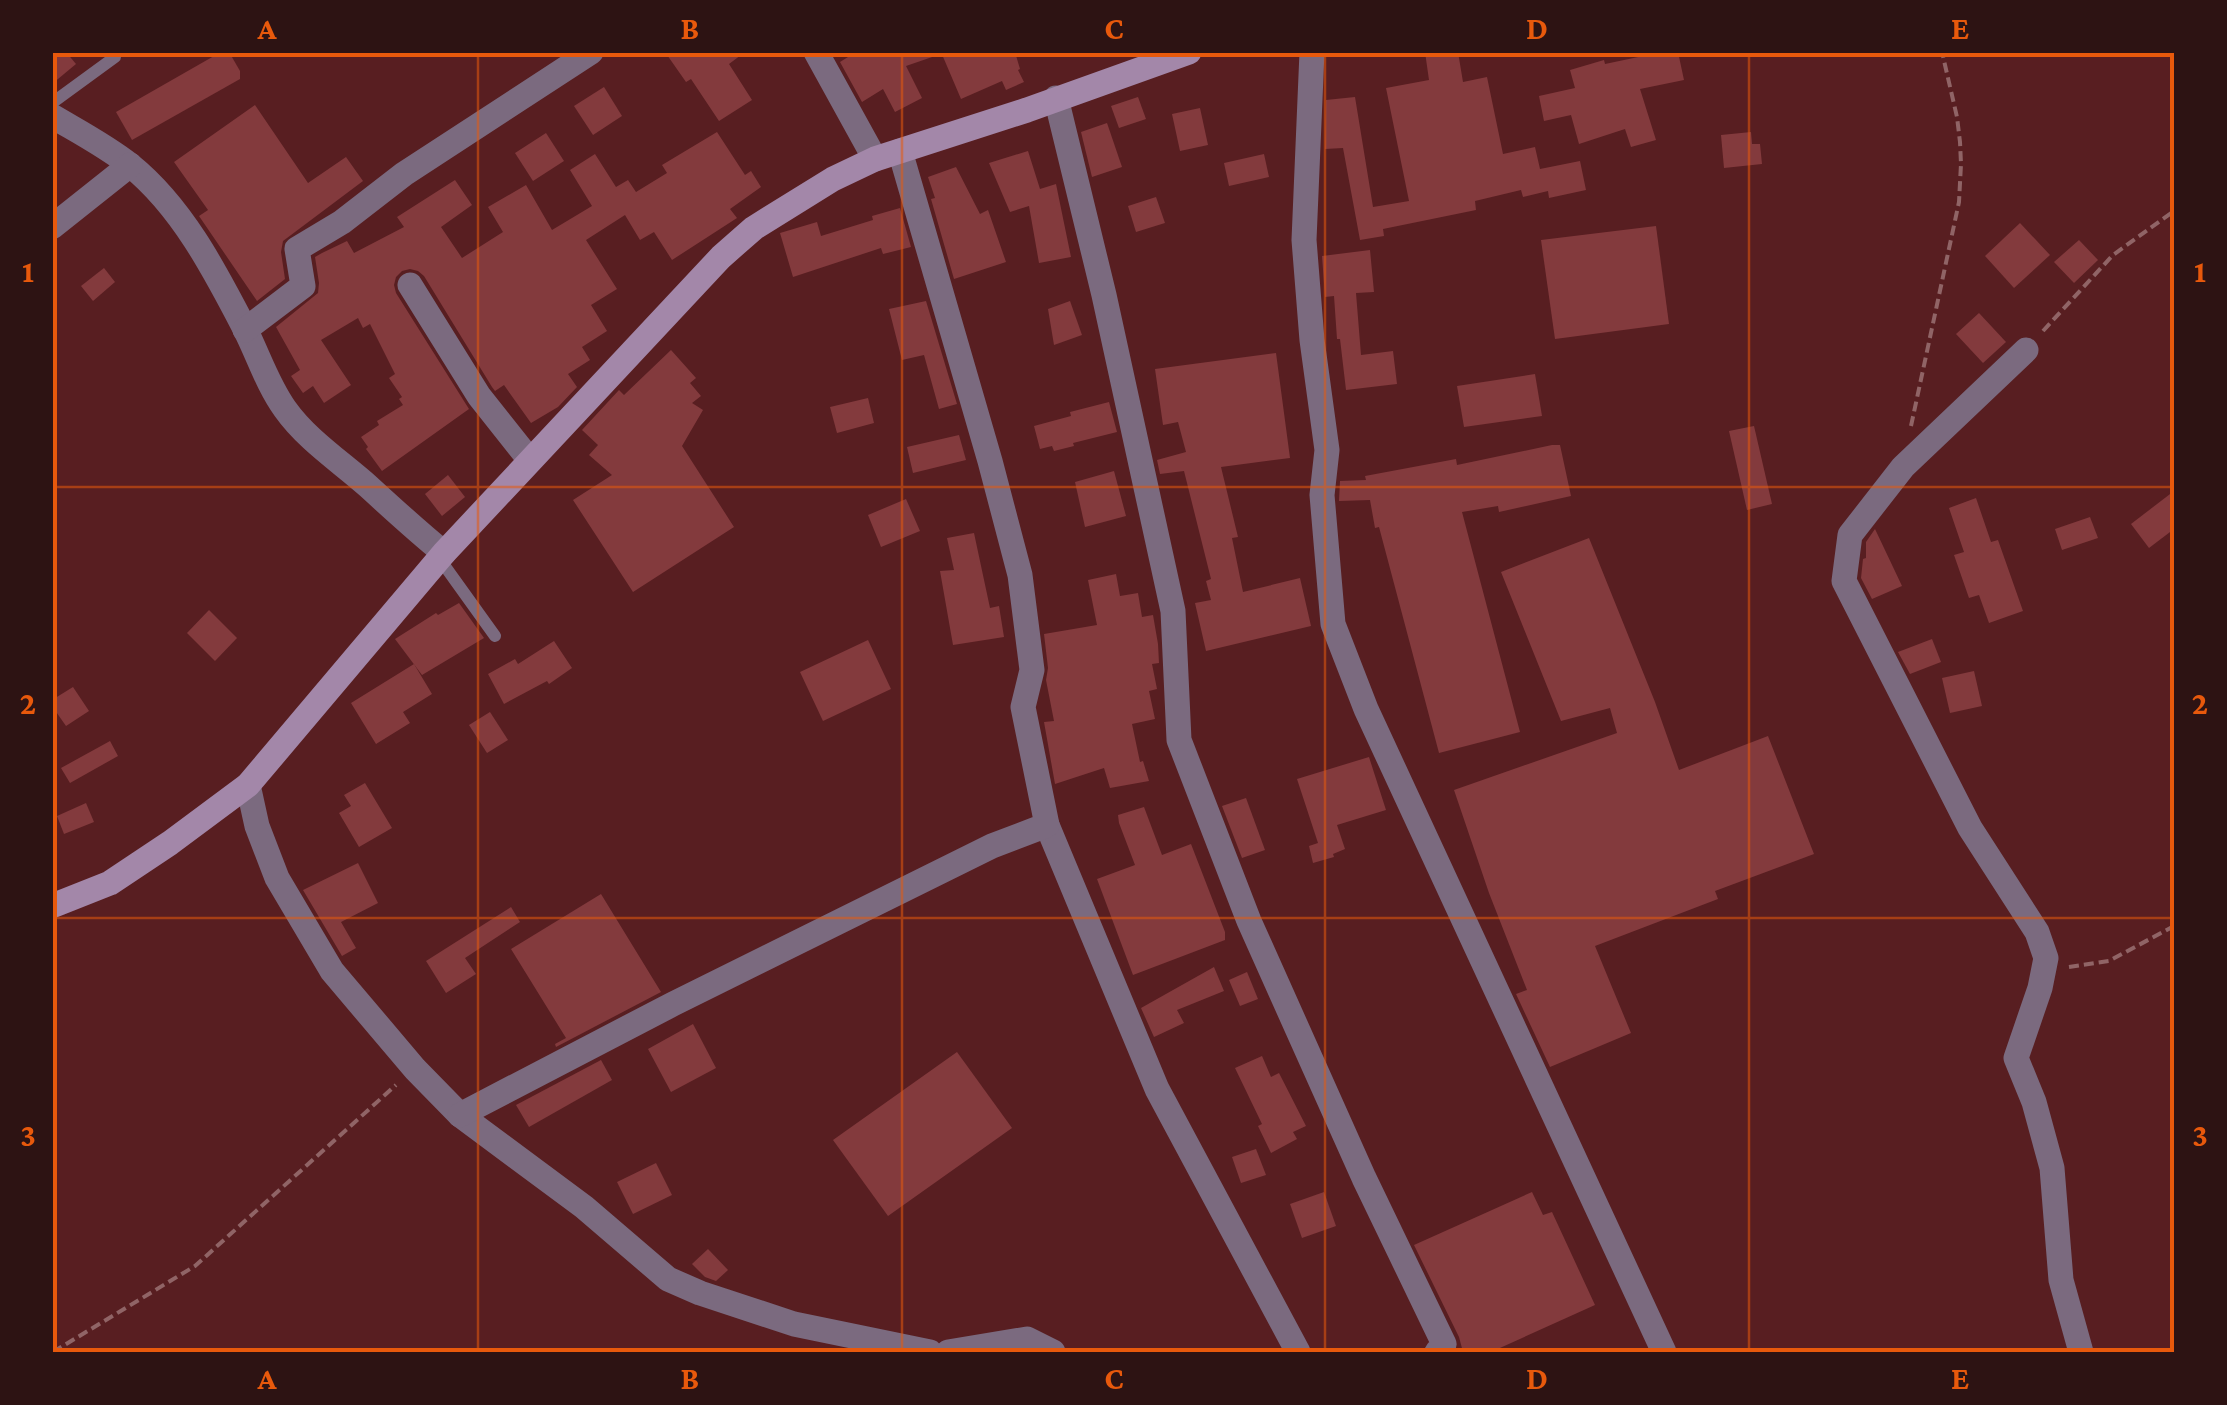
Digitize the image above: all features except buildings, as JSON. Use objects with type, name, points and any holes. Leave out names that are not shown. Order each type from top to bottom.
[{"type":"street","points":[[245,330],[303,286],[297,249],[592,52]]},
{"type":"street","points":[[816,52],[888,155],[990,461],[1020,575],[1032,670],[1023,708],[1047,824],[1156,1090],[1298,1352]]},
{"type":"street","points":[[52,906],[110,882],[248,785],[441,556],[529,459],[721,257],[754,228],[833,179],[888,155],[1188,52]]},
{"type":"street","points":[[1312,52],[1304,240],[1327,450],[1322,495],[1332,624],[1366,709],[1664,1352]]},
{"type":"street","points":[[1056,98],[1173,611],[1179,740],[1248,921],[1444,1344],[1437,1352]]},
{"type":"street","points":[[52,116],[130,165],[160,193],[178,216],[245,330],[286,411],[441,556]]},
{"type":"street","points":[[52,228],[130,165]]},
{"type":"street","points":[[410,285],[479,396],[529,459]]},
{"type":"street","points":[[2026,350],[1904,467],[1850,535],[1844,581],[1970,828],[2037,932],[2046,958],[2016,1058],[2034,1102],[2052,1168],[2061,1280],[2082,1352]]},
{"type":"street","points":[[248,785],[256,826],[277,878],[332,971],[415,1069],[460,1115],[584,1207],[668,1279],[794,1324],[930,1352]]},
{"type":"street","points":[[460,1115],[672,1004],[992,846],[1047,824]]},
{"type":"street","points":[[948,1352],[1027,1339],[1053,1352]]},
{"type":"lane","points":[[52,104],[115,57],[115,52]]},
{"type":"lane","points":[[441,556],[495,636]]},
{"type":"path","points":[[1904,467],[1958,202],[1960,142],[1942,52]]},
{"type":"path","points":[[2026,350],[2112,255],[2174,211]]},
{"type":"path","points":[[2046,958],[2069,967],[2109,961],[2174,926]]},
{"type":"path","points":[[53,1352],[195,1266],[415,1069]]}]
